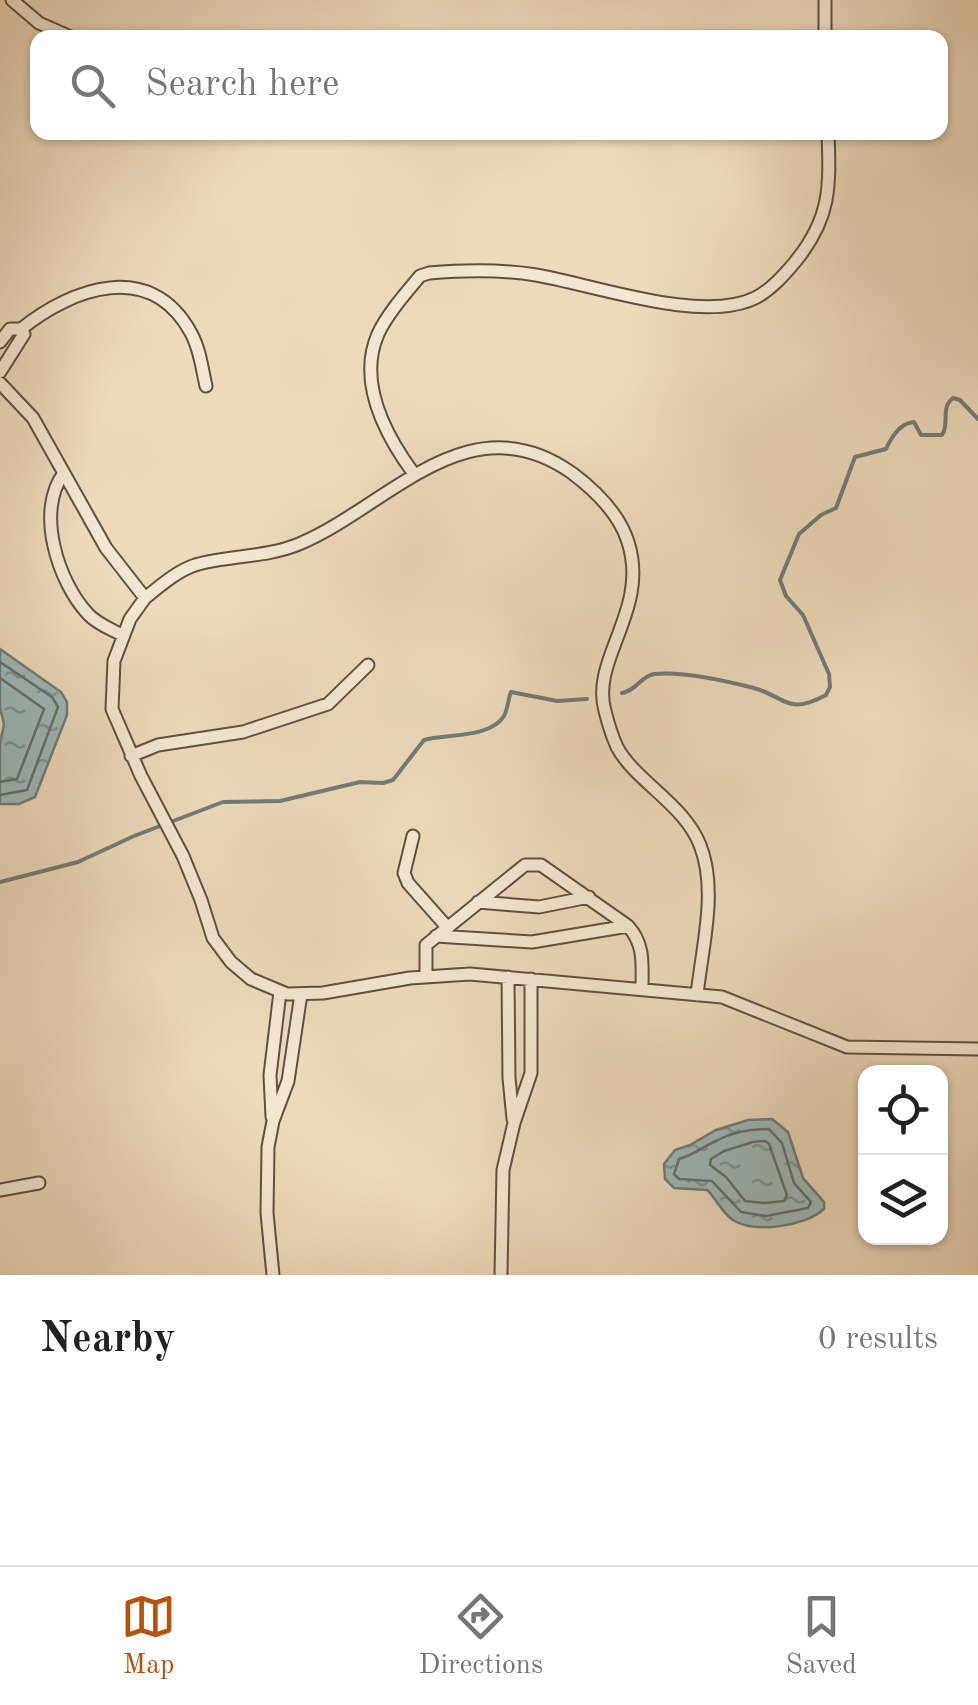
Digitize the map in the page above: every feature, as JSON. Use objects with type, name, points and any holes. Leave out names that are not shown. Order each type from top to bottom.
[{"type":"street","points":[[12,0],[56,30]]},
{"type":"street","points":[[825,0],[825,30]]},
{"type":"street","points":[[414,474],[382,419],[372,393],[371,362],[381,328],[420,276],[429,272],[499,270],[676,304],[716,306],[750,300],[789,269],[819,229],[827,195],[828,140]]},
{"type":"street","points":[[0,342],[10,329],[22,329],[46,309],[89,290],[120,286],[148,294],[173,312],[192,334],[206,386]]},
{"type":"street","points":[[0,372],[24,338],[22,329]]},
{"type":"street","points":[[0,383],[32,418],[106,548],[144,598]]},
{"type":"street","points":[[697,994],[708,874],[691,828],[618,750],[603,705],[608,666],[631,603],[634,574],[628,543],[617,517],[596,492],[572,474],[553,461],[499,448],[442,459],[298,545],[190,567],[144,598],[122,635],[114,661],[112,708],[131,756],[183,856],[217,946],[250,979],[284,993],[301,994],[426,977],[508,976],[697,994],[722,997],[847,1048],[978,1049]]},
{"type":"street","points":[[64,473],[51,496],[53,530],[62,569],[93,620],[122,635]]},
{"type":"street","points":[[131,756],[158,745],[242,732],[328,704],[368,665]]},
{"type":"street","points":[[413,836],[404,872],[408,883],[447,927]]},
{"type":"street","points":[[426,977],[426,945],[524,864],[541,865],[628,926],[639,938],[643,955],[642,989]]},
{"type":"street","points":[[478,902],[538,906],[589,897]]},
{"type":"street","points":[[436,936],[532,942],[628,926]]},
{"type":"street","points":[[508,976],[509,1078],[514,1123]]},
{"type":"street","points":[[501,1275],[503,1170],[531,1073],[531,979]]},
{"type":"street","points":[[273,1275],[266,1190],[272,1121],[270,1075],[284,993]]},
{"type":"street","points":[[272,1121],[288,1080],[301,994]]},
{"type":"street","points":[[0,1190],[39,1184]]},
{"type":"water","points":[[0,649],[61,692],[67,702],[67,715],[35,797],[19,804],[0,804],[4,724],[0,708]]},
{"type":"water","points":[[772,1119],[788,1132],[803,1178],[824,1202],[824,1209],[816,1215],[780,1226],[754,1227],[729,1217],[707,1190],[674,1188],[665,1179],[664,1164],[675,1150],[716,1130],[748,1120]]},
{"type":"waterway","points":[[622,693],[649,675],[665,673],[743,685],[787,703],[803,704],[826,695],[829,674],[803,615],[786,596],[780,580],[799,534],[836,508],[855,457],[886,449],[904,425],[914,422],[921,435],[942,435],[947,406],[953,398],[978,419]]},
{"type":"waterway","points":[[0,882],[78,862],[223,802],[280,801],[360,782],[393,780],[424,740],[479,732],[498,723],[511,692],[557,701],[587,699]]}]
